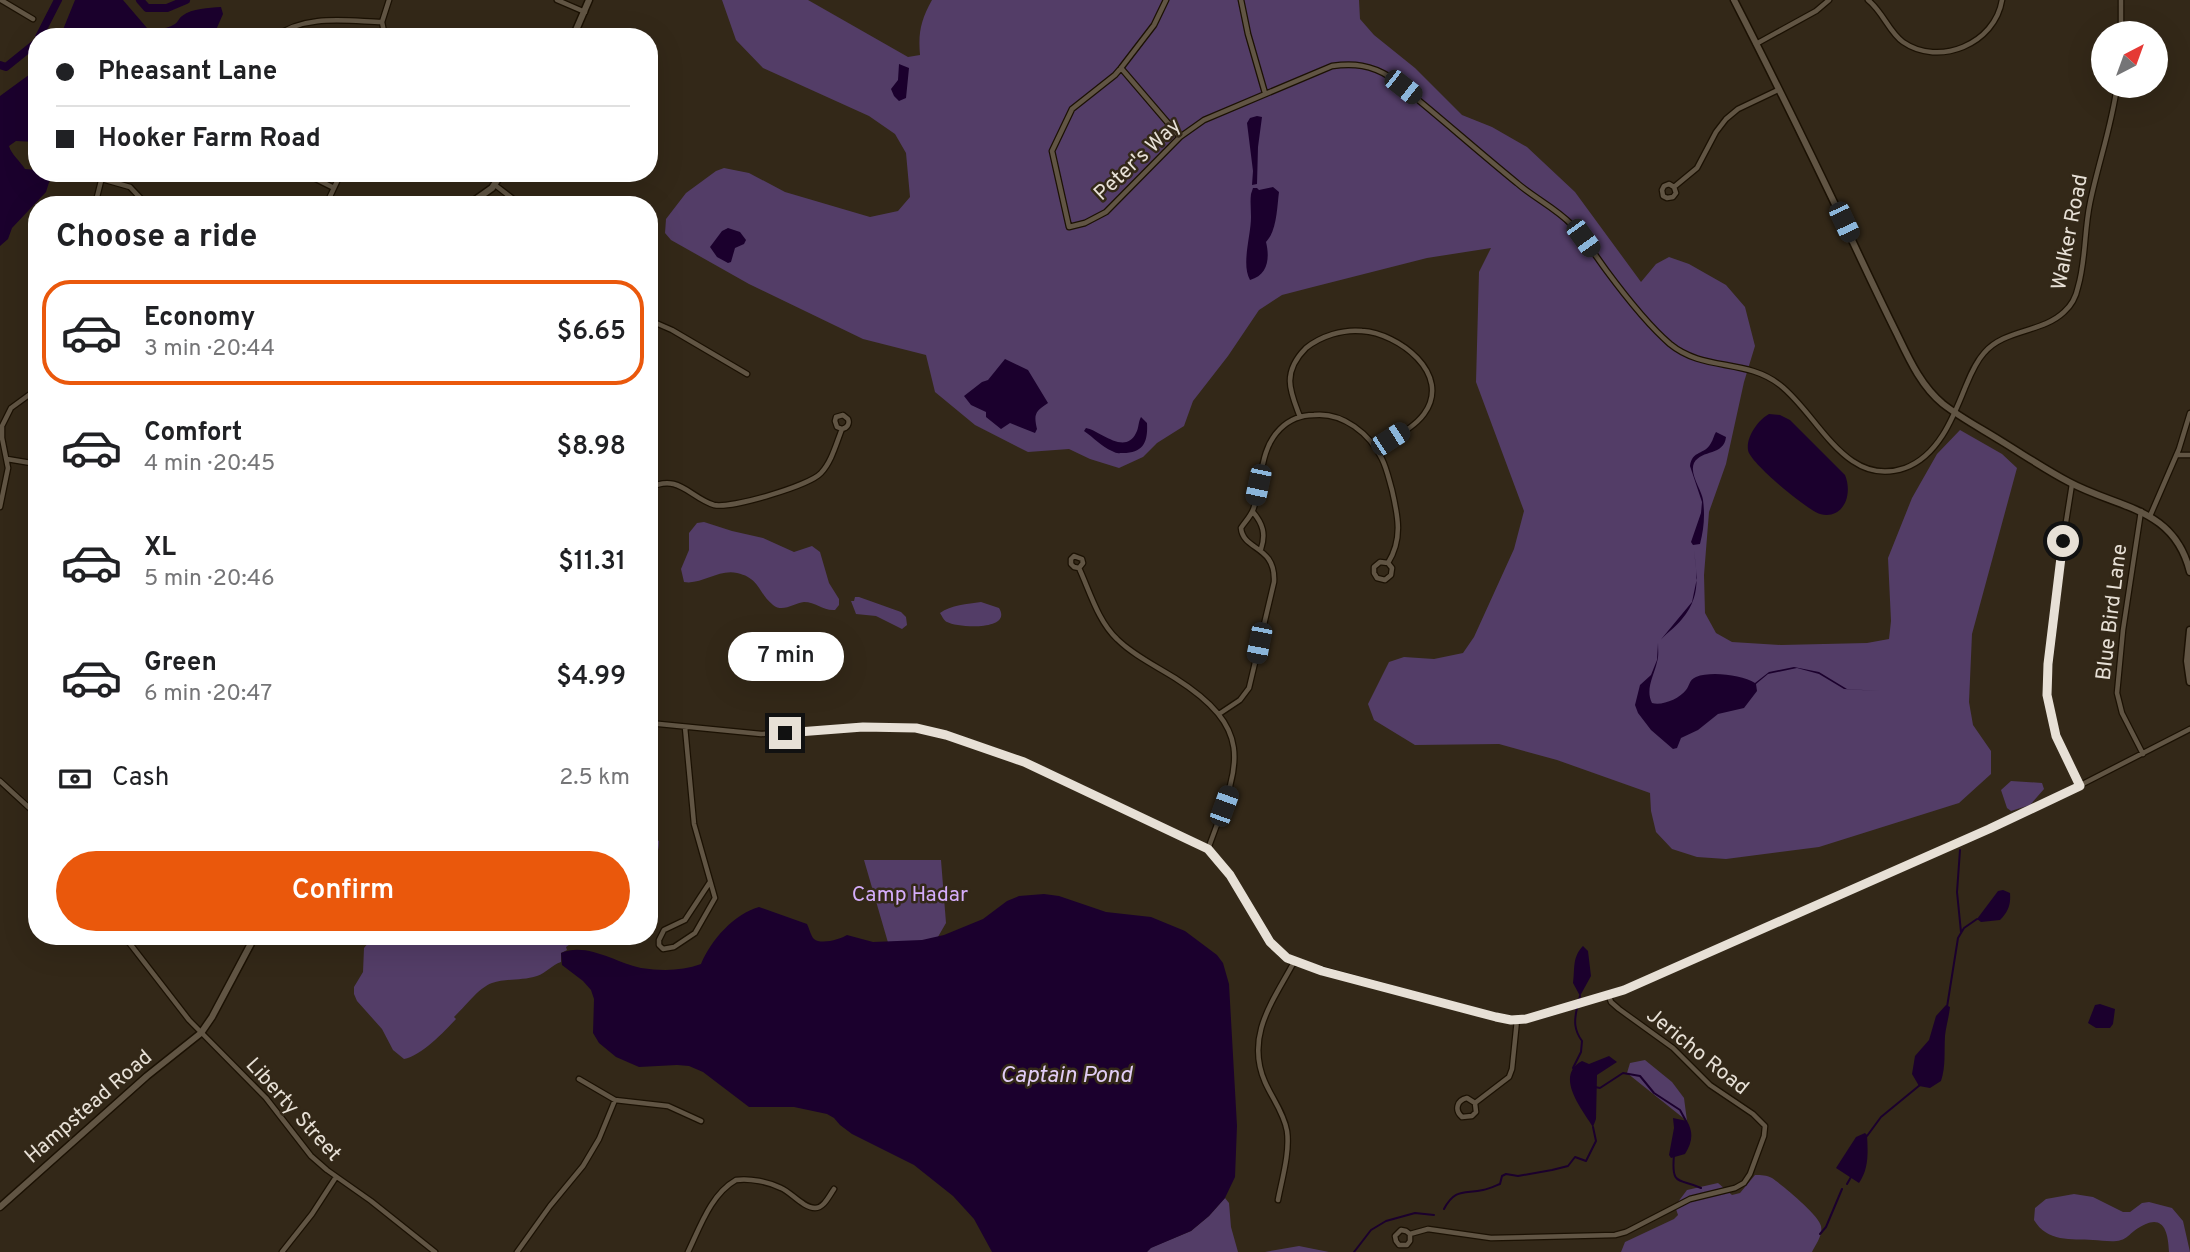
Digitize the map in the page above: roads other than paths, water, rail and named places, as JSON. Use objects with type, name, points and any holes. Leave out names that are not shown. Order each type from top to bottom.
[{"type":"street","points":[[1,0],[33,19]]},
{"type":"street","points":[[383,28],[382,22],[390,0]]},
{"type":"street","points":[[557,0],[585,12]]},
{"type":"street","points":[[577,28],[589,0]]},
{"type":"street","points":[[1166,0],[1154,25],[1121,68],[1180,137]]},
{"type":"street","points":[[1241,0],[1265,93]]},
{"type":"street","points":[[1734,0],[1911,362],[1931,392],[1955,411],[2072,484],[2150,516],[2186,550],[2190,572]]},
{"type":"street","points":[[1756,44],[1816,11],[1829,0]]},
{"type":"street","points":[[1868,0],[1881,12],[1902,41],[1919,50],[1932,52],[1959,48],[1977,39],[1992,25],[2002,0]]},
{"type":"street","points":[[2121,0],[2122,21]]},
{"type":"street","points":[[288,28],[310,22],[382,22]]},
{"type":"street","name":"Walker Road","points":[[1265,93],[1338,65],[1367,66],[1390,77],[1519,185],[1569,222],[1622,290],[1668,342],[1689,357],[1704,362],[1752,369],[1770,378],[1790,394],[1841,453],[1858,465],[1879,471],[1894,470],[1919,461],[1930,451],[1955,411],[1983,353],[2000,341],[2054,320],[2075,298],[2082,268],[2090,200],[2114,98]]},
{"type":"street","name":"Peter's Way","points":[[1121,68],[1072,110],[1052,151],[1069,227],[1085,223],[1106,212],[1180,137],[1214,115],[1265,93]]},
{"type":"street","points":[[1675,187],[1696,170],[1716,132],[1728,117],[1738,109],[1778,90]]},
{"type":"street","points":[[117,182],[130,187],[138,196]]},
{"type":"street","points":[[322,182],[334,188]]},
{"type":"street","points":[[330,196],[337,182]]},
{"type":"street","points":[[480,196],[497,182]]},
{"type":"street","points":[[495,185],[510,196]]},
{"type":"street","points":[[658,324],[747,374]]},
{"type":"street","points":[[1300,417],[1290,381],[1293,366],[1301,353],[1317,341],[1337,333],[1363,331],[1388,337],[1406,347],[1423,366],[1430,380],[1431,395],[1429,405],[1420,418],[1376,449]]},
{"type":"street","points":[[0,507],[8,472],[1,430],[11,408],[28,396]]},
{"type":"street","points":[[2150,516],[2177,455],[2190,413]]},
{"type":"street","points":[[1219,714],[1243,696],[1253,673],[1274,577],[1270,561],[1261,550],[1245,540],[1241,533],[1243,524],[1252,512],[1270,443],[1283,427],[1300,417],[1316,414],[1336,417],[1363,433],[1376,449],[1387,472],[1399,523],[1395,549],[1388,563]]},
{"type":"street","points":[[658,485],[665,483],[680,486],[717,505],[742,503],[816,478],[829,462],[842,429]]},
{"type":"street","points":[[2177,455],[2190,455]]},
{"type":"street","points":[[7,459],[28,462]]},
{"type":"street","points":[[2072,484],[2046,685],[2056,736],[2080,786]]},
{"type":"street","name":"Blue Bird Lane","points":[[2141,511],[2117,692],[2122,713],[2143,754]]},
{"type":"street","points":[[1252,512],[1264,532],[1261,550]]},
{"type":"street","points":[[1382,561],[1388,563],[1392,570],[1390,578],[1377,578],[1375,565],[1382,561]]},
{"type":"street","points":[[1079,568],[1104,623],[1117,639],[1199,694],[1219,714],[1233,743],[1235,764],[1231,785],[1208,849]]},
{"type":"street","points":[[2190,630],[2187,661],[2190,682]]},
{"type":"street","points":[[658,724],[751,734],[863,727],[916,728],[936,732],[1024,762],[1208,849],[1230,875],[1270,942],[1281,954],[1294,962],[1496,1017],[1517,1020],[1609,996],[1965,840],[2080,786],[2190,729]]},
{"type":"street","points":[[685,727],[694,824],[715,893],[715,902],[698,929],[682,942],[663,949],[659,940],[664,930],[685,920],[710,882]]},
{"type":"street","points":[[0,781],[28,807]]},
{"type":"street","name":"Liberty Street","points":[[131,945],[201,1033],[258,1090],[311,1156],[435,1252]]},
{"type":"street","points":[[201,1033],[250,945]]},
{"type":"street","points":[[1278,1200],[1287,1148],[1286,1128],[1261,1071],[1258,1040],[1266,1010],[1294,962]]},
{"type":"street","name":"Jericho Road","points":[[1410,1234],[1434,1229],[1470,1237],[1491,1238],[1595,1236],[1626,1232],[1690,1199],[1735,1188],[1744,1183],[1766,1131],[1765,1126],[1710,1085],[1673,1048],[1619,1009],[1609,996]]},
{"type":"street","points":[[1475,1103],[1509,1077],[1517,1020]]},
{"type":"street","name":"Hampstead Road","points":[[0,1207],[146,1076],[201,1033]]},
{"type":"street","points":[[579,1079],[615,1100],[668,1106],[701,1121]]},
{"type":"street","points":[[1470,1099],[1475,1103],[1476,1109],[1472,1116],[1465,1118],[1460,1115],[1457,1109],[1461,1100],[1470,1099]]},
{"type":"street","points":[[517,1252],[583,1166],[599,1139],[615,1100]]},
{"type":"street","points":[[282,1252],[312,1214],[336,1177]]},
{"type":"street","points":[[688,1252],[718,1195],[736,1180],[752,1180],[780,1187],[810,1207],[816,1208],[822,1206],[834,1189]]},
{"type":"water","points":[[75,0],[123,0],[147,28],[64,28]]},
{"type":"water","points":[[221,7],[223,14],[217,28],[164,28],[175,24],[191,11]]},
{"type":"water","points":[[899,64],[909,68],[906,98],[899,101],[891,89],[898,80]]},
{"type":"water","points":[[28,76],[28,142],[16,141],[9,146],[25,169],[28,169],[28,182],[49,182],[42,196],[28,196],[28,211],[0,246],[0,96]]},
{"type":"water","points":[[1262,117],[1257,184],[1252,185],[1253,171],[1247,123],[1250,118]]},
{"type":"water","points":[[1273,187],[1279,192],[1274,225],[1266,242],[1266,265],[1261,274],[1250,280],[1246,258],[1251,225],[1251,194],[1253,188],[1259,190]]},
{"type":"water","points":[[728,228],[740,232],[746,240],[735,248],[731,262],[728,263],[717,257],[710,247],[722,231]]},
{"type":"water","points":[[1005,359],[1028,370],[1048,403],[1036,414],[1035,433],[1010,423],[1001,429],[986,417],[986,412],[971,405],[964,396],[988,380]]},
{"type":"water","points":[[1769,414],[1790,420],[1845,475],[1848,490],[1841,509],[1828,515],[1813,511],[1780,485],[1751,456],[1748,445],[1751,434]]},
{"type":"water","points":[[1141,417],[1147,423],[1147,435],[1143,445],[1136,451],[1114,452],[1084,431],[1086,428],[1112,440],[1125,442],[1136,433]]},
{"type":"water","points":[[1716,432],[1726,437],[1724,443],[1717,450],[1698,459],[1693,467],[1702,496],[1704,517],[1700,544],[1693,545],[1691,542],[1702,502],[1690,466],[1691,461],[1708,447]]},
{"type":"water","points":[[1692,602],[1679,622],[1658,643]]},
{"type":"water","points":[[1658,643],[1658,660],[1650,688],[1652,703],[1661,704],[1675,699],[1686,690],[1692,680],[1702,675],[1726,675],[1755,683],[1769,672],[1794,667],[1819,672],[1847,689],[1879,691],[1844,689],[1819,674],[1797,668],[1768,674],[1756,684],[1757,691],[1744,708],[1718,714],[1698,730],[1681,738],[1677,748],[1673,749],[1651,730],[1635,705],[1640,685],[1651,675],[1657,660]]},
{"type":"water","points":[[1998,891],[2010,893],[2010,897],[2003,917],[2000,920],[1981,922],[1977,919]]},
{"type":"water","name":"Captain Pond","points":[[1019,896],[1059,896],[1106,912],[1151,917],[1185,931],[1217,955],[1223,963],[1229,984],[1237,1126],[1235,1177],[1225,1198],[1209,1216],[1191,1231],[1147,1252],[992,1252],[974,1219],[953,1196],[914,1165],[852,1134],[827,1114],[794,1107],[749,1107],[703,1072],[689,1066],[639,1067],[616,1057],[599,1043],[593,1033],[594,999],[591,990],[562,965],[561,953],[571,950],[601,954],[641,968],[657,970],[701,964],[724,929],[741,915],[759,907],[807,924],[817,941],[831,941],[847,935],[873,942],[922,940],[944,935],[983,919],[1007,901]]},
{"type":"water","points":[[1583,946],[1588,951],[1591,976],[1580,996],[1573,983],[1576,959]]},
{"type":"water","points":[[1946,1005],[1950,1007],[1941,1081],[1930,1088],[1919,1086],[1912,1074],[1915,1056],[1929,1040],[1936,1016]]},
{"type":"water","points":[[2095,1005],[2115,1009],[2110,1028],[2096,1028],[2088,1023]]},
{"type":"water","points":[[1609,1056],[1617,1062],[1597,1075],[1596,1119],[1593,1127],[1573,1093],[1570,1075],[1574,1067],[1582,1061],[1589,1064]]},
{"type":"water","points":[[1673,1118],[1687,1121],[1691,1138],[1685,1154],[1671,1158],[1669,1155]]},
{"type":"water","points":[[1865,1133],[1867,1160],[1859,1183],[1836,1168],[1856,1137]]},
{"type":"waterway","points":[[44,28],[58,0]]},
{"type":"waterway","points":[[140,0],[147,8],[167,8],[186,0]]},
{"type":"waterway","points":[[0,65],[6,67],[28,49]]},
{"type":"waterway","points":[[1960,850],[1957,892],[1961,932]]},
{"type":"waterway","points":[[1947,1007],[1958,938],[1964,928],[1977,919]]},
{"type":"waterway","points":[[1579,1000],[1580,996]]},
{"type":"waterway","points":[[1575,1070],[1573,1068],[1581,1052],[1582,1041],[1575,1025],[1577,1008]]},
{"type":"waterway","points":[[1595,1087],[1600,1088],[1623,1073],[1640,1076],[1654,1093],[1680,1110],[1686,1121]]},
{"type":"waterway","points":[[1867,1136],[1881,1117],[1920,1085]]},
{"type":"waterway","points":[[1444,1209],[1456,1195],[1494,1187],[1500,1184],[1502,1176],[1506,1174],[1518,1176],[1552,1170],[1568,1166],[1575,1157],[1586,1161],[1596,1141],[1593,1127]]},
{"type":"waterway","points":[[1674,1155],[1675,1177],[1701,1188]]},
{"type":"waterway","points":[[1847,1184],[1851,1177]]},
{"type":"waterway","points":[[1820,1234],[1826,1227],[1842,1189]]},
{"type":"waterway","points":[[1354,1252],[1371,1230],[1386,1221],[1415,1213],[1434,1215]]},
{"type":"park label","name":"Camp Hadar","points":[[910,894]]}]
